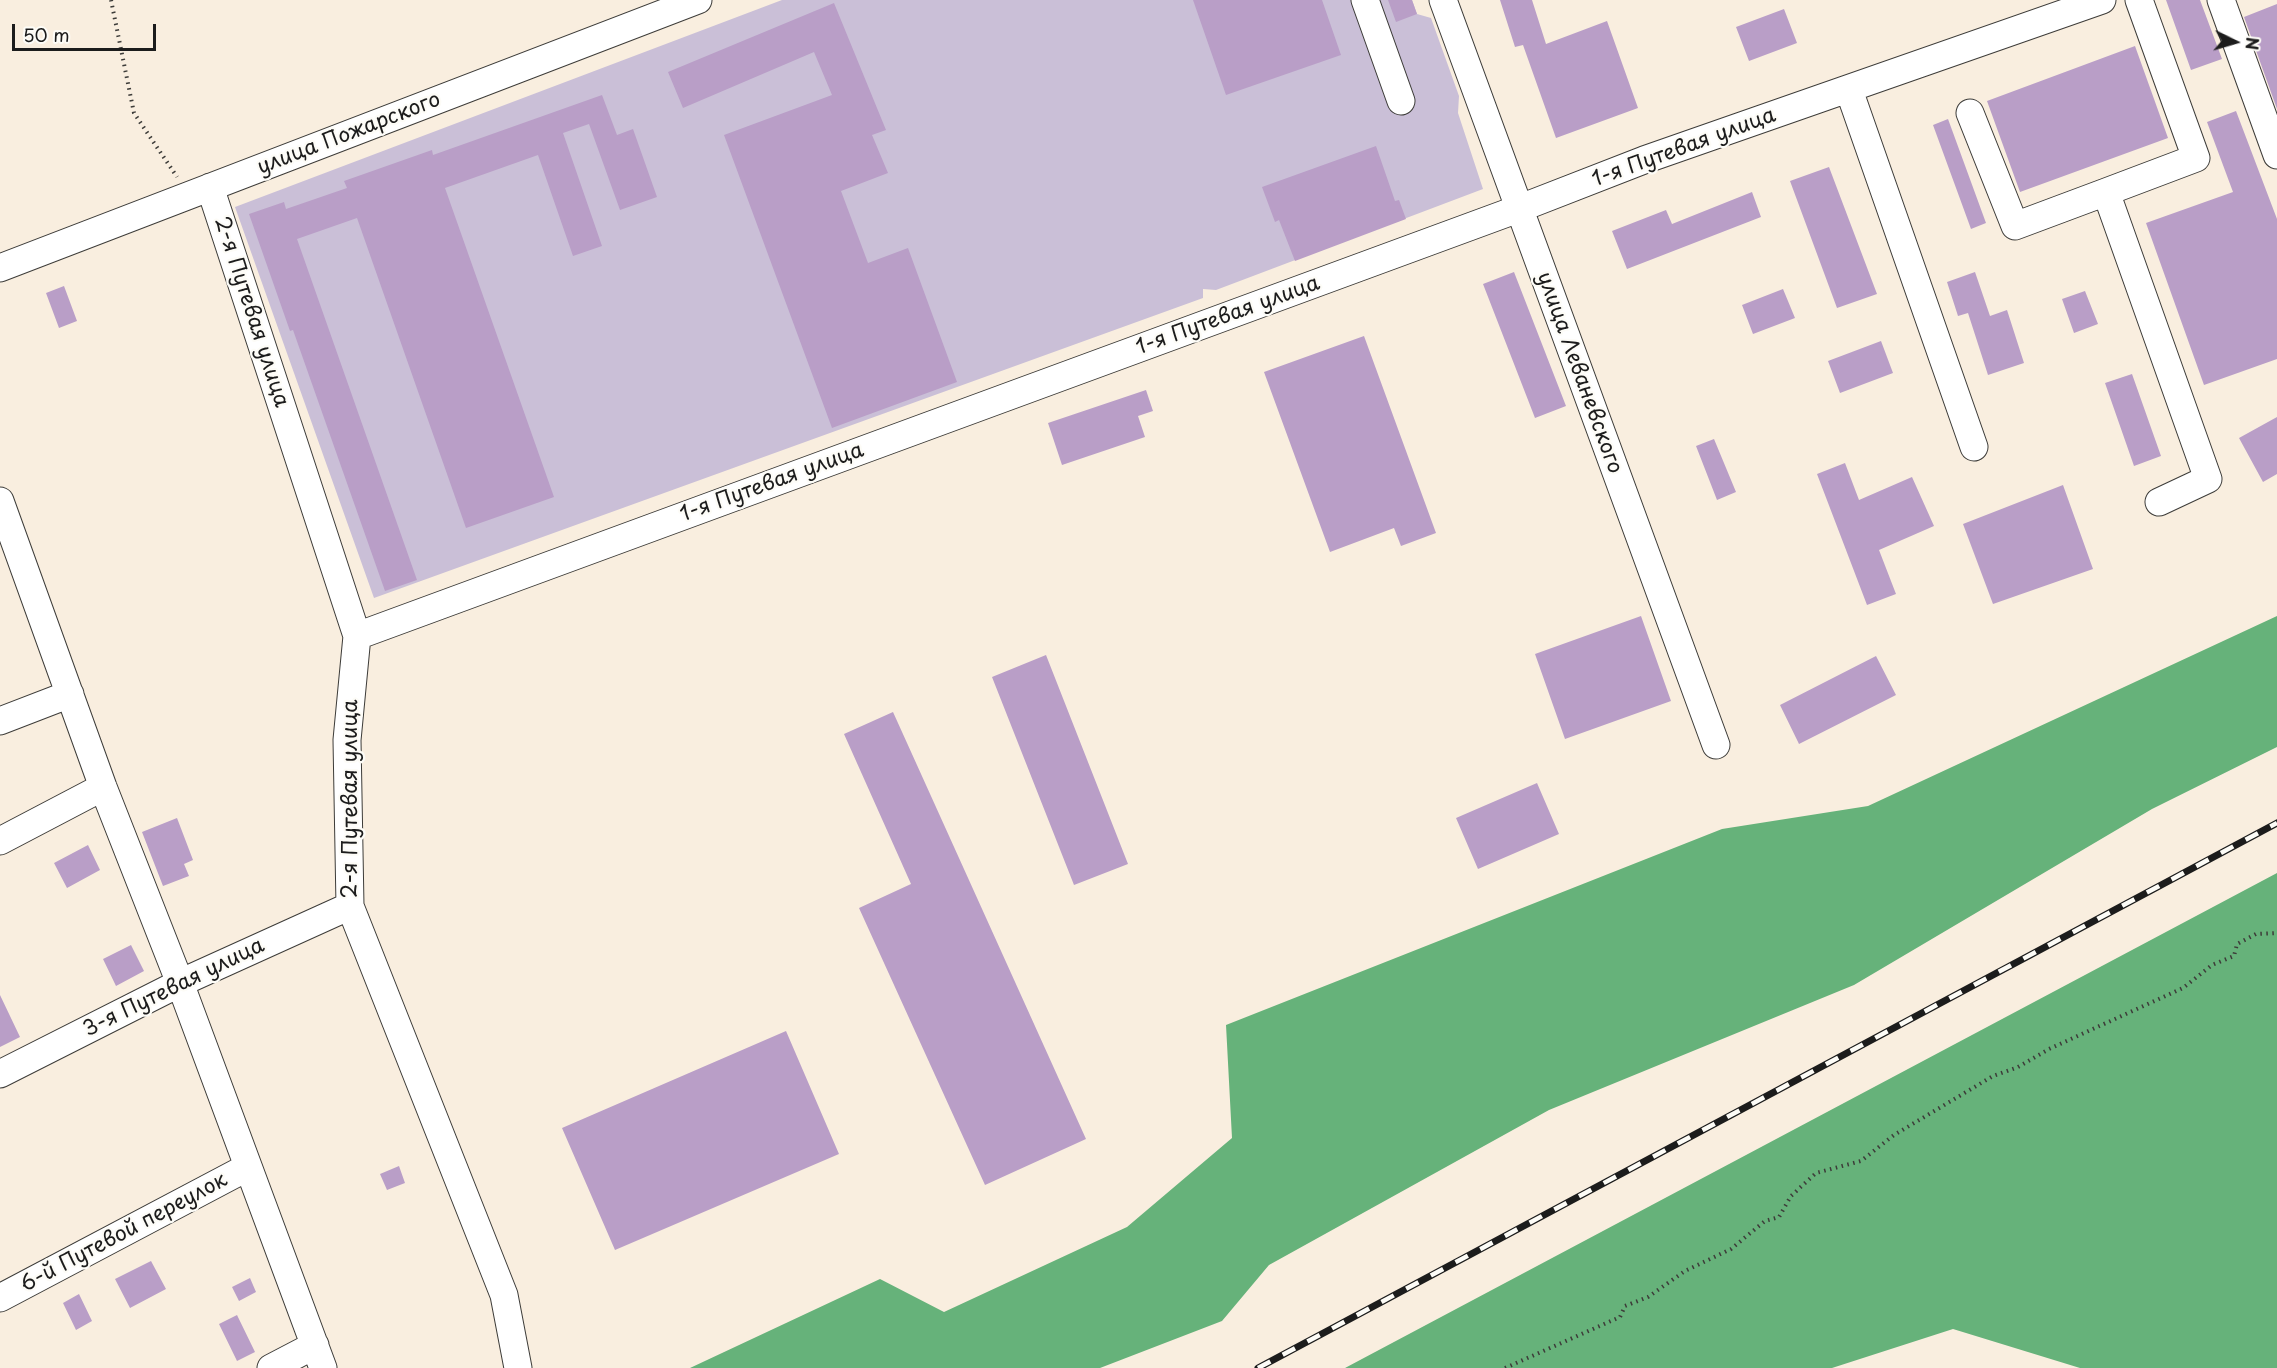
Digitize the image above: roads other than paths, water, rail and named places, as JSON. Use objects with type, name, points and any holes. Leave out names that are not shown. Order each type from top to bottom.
[{"type":"street","name":"улица Пожарского","points":[[0,268],[698,0]]},
{"type":"street","points":[[1365,0],[1401,100]]},
{"type":"street","name":"улица Леваневского","points":[[1443,0],[1716,746]]},
{"type":"street","name":"1-я Путевая улица","points":[[357,636],[1518,209],[1644,160],[2102,0]]},
{"type":"street","points":[[1970,113],[2015,225],[2196,158],[2139,0]]},
{"type":"street","points":[[2221,0],[2277,155]]},
{"type":"street","points":[[1849,90],[1974,447]]},
{"type":"street","name":"2-я Путевая улица","points":[[200,191],[357,636],[347,740],[350,906],[504,1295],[518,1368]]},
{"type":"street","points":[[2106,192],[2208,479],[2158,502]]},
{"type":"street","points":[[0,501],[103,787],[180,983],[319,1356],[271,1368]]},
{"type":"street","points":[[0,721],[70,694]]},
{"type":"street","points":[[0,841],[103,787]]},
{"type":"street","name":"3-я Путевая улица","points":[[0,1074],[180,983],[350,906]]},
{"type":"street","name":"6-й Путевой переулок","points":[[0,1298],[248,1167]]},
{"type":"railway","points":[[1258,1368],[2277,823]]}]
